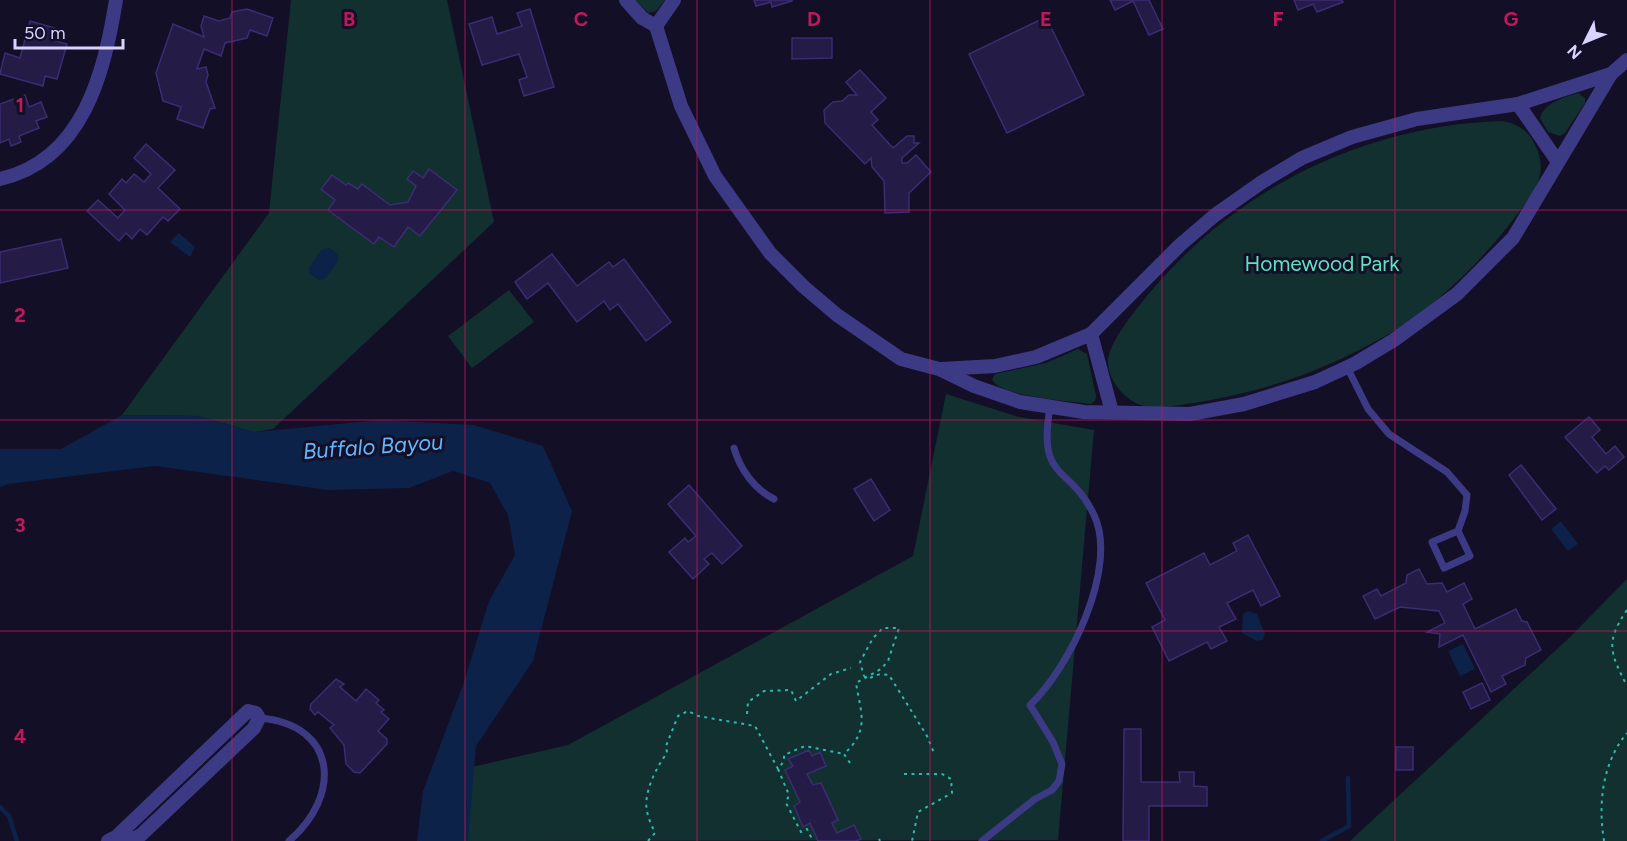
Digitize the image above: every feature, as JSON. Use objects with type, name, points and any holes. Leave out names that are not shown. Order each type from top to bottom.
[{"type":"street","points":[[0,179],[29,171],[65,142],[97,80],[111,32],[116,0]]},
{"type":"street","points":[[627,0],[642,18],[656,26],[681,106],[698,145],[727,194],[770,253],[837,315],[901,359],[939,369],[994,394],[1050,408],[1112,412],[1190,414],[1279,394],[1347,367],[1426,319],[1489,264],[1513,238],[1611,74],[1627,60]]},
{"type":"street","points":[[656,26],[674,0]]},
{"type":"street","points":[[939,369],[995,366],[1036,357],[1067,346],[1090,334],[1180,245],[1215,215],[1262,182],[1302,158],[1352,137],[1417,119],[1518,104],[1611,74]]},
{"type":"street","points":[[1518,104],[1558,162]]},
{"type":"street","points":[[1090,334],[1112,412]]},
{"type":"street","points":[[248,711],[256,713],[259,718],[254,728],[141,835],[133,839],[114,840],[248,711]]},
{"type":"street","points":[[198,758],[208,771]]},
{"type":"lane","points":[[1347,367],[1368,409],[1389,434],[1448,472],[1467,495],[1465,511],[1458,531],[1470,556],[1444,568],[1432,542],[1458,531]]},
{"type":"lane","points":[[982,841],[1035,799],[1052,790],[1059,782],[1062,764],[1053,742],[1030,705],[1052,682],[1079,638],[1098,569],[1100,546],[1098,524],[1089,505],[1058,471],[1047,452],[1046,434],[1050,408]]},
{"type":"lane","points":[[734,448],[738,463],[760,492],[774,499]]},
{"type":"lane","points":[[259,718],[271,719],[298,729],[321,750],[324,758],[326,777],[322,795],[313,815],[289,841]]},
{"type":"path","points":[[1627,610],[1611,642],[1612,654],[1627,686]]},
{"type":"path","points":[[844,753],[857,742],[862,726],[856,683],[862,681],[864,676],[881,669],[888,661],[899,628],[883,627],[873,638],[860,662],[864,676],[867,679],[880,674],[889,675],[927,736],[934,753]]},
{"type":"path","points":[[747,714],[748,702],[764,691],[790,690],[796,701],[831,674],[851,668]]},
{"type":"path","points":[[648,841],[655,833],[646,810],[647,798],[659,763],[667,753],[666,746],[678,716],[688,711],[698,716],[755,726],[778,769],[789,795],[786,802],[801,832],[807,829],[813,841]]},
{"type":"path","points":[[1604,841],[1601,793],[1619,742],[1627,733]]},
{"type":"path","points":[[778,769],[784,761],[784,755],[805,746],[844,753],[850,763]]},
{"type":"path","points":[[904,774],[942,774],[951,779],[952,793],[918,812],[912,841]]},
{"type":"green space","points":[[291,0],[447,0],[494,222],[273,429],[254,432],[198,416],[122,415],[269,213]]},
{"type":"green space","points":[[635,0],[665,0],[656,11],[648,13]]},
{"type":"green space","points":[[1578,93],[1585,98],[1585,103],[1565,133],[1560,136],[1548,132],[1540,118],[1542,113],[1555,101]]},
{"type":"green space","name":"Homewood Park","points":[[1503,121],[1523,130],[1536,147],[1541,167],[1535,189],[1478,261],[1451,288],[1405,324],[1332,363],[1298,377],[1247,392],[1194,403],[1156,407],[1137,404],[1119,390],[1111,376],[1108,362],[1117,337],[1147,296],[1182,258],[1220,224],[1262,195],[1306,170],[1352,150],[1401,135],[1451,125]]},
{"type":"green space","points":[[509,290],[534,322],[472,368],[448,336]]},
{"type":"green space","points":[[1078,349],[1087,354],[1096,396],[1095,401],[1090,404],[1052,400],[1009,391],[992,380],[995,374],[1046,363]]},
{"type":"green space","points":[[946,394],[1019,417],[1094,430],[1058,840],[468,841],[463,809],[468,768],[568,745],[913,556]]},
{"type":"green space","points":[[1627,579],[1627,841],[1350,841],[1570,637]]},
{"type":"water","points":[[179,233],[195,247],[190,257],[170,242]]},
{"type":"water","points":[[330,248],[338,254],[338,261],[325,279],[319,280],[310,274],[309,268],[322,249]]},
{"type":"water","name":"Buffalo Bayou","points":[[122,415],[198,416],[254,432],[381,420],[474,425],[543,446],[572,511],[533,661],[476,746],[468,841],[417,841],[423,791],[464,682],[489,601],[515,555],[508,515],[490,483],[453,471],[409,488],[328,490],[155,466],[8,484],[0,487],[0,449],[61,449]]},
{"type":"water","points":[[1561,521],[1578,544],[1568,551],[1551,529]]},
{"type":"water","points":[[1248,611],[1257,614],[1265,634],[1263,640],[1257,641],[1242,633],[1243,614]]},
{"type":"water","points":[[1463,644],[1475,669],[1460,676],[1448,651]]},
{"type":"building","points":[[754,0],[792,1],[772,7],[771,2],[756,6]]},
{"type":"building","points":[[1110,0],[1149,0],[1163,29],[1149,35],[1133,1],[1115,10]]},
{"type":"building","points":[[1294,0],[1342,0],[1343,2],[1317,12],[1313,4],[1298,10]]},
{"type":"building","points":[[247,9],[273,18],[267,36],[250,30],[247,38],[225,43],[221,56],[204,49],[197,69],[206,67],[208,75],[206,82],[215,108],[210,109],[203,128],[177,119],[181,107],[163,101],[156,73],[173,24],[204,37],[201,26],[204,16],[219,21],[230,18],[232,12]]},
{"type":"building","points":[[530,9],[554,87],[524,96],[519,80],[527,77],[519,54],[482,65],[469,24],[492,17],[497,34],[522,26],[517,13]]},
{"type":"building","points":[[1046,17],[1084,95],[1007,133],[969,54]]},
{"type":"building","points":[[30,21],[58,29],[55,41],[67,44],[57,79],[45,76],[43,86],[0,74],[5,53],[20,58]]},
{"type":"building","points":[[792,38],[832,38],[832,58],[792,59]]},
{"type":"building","points":[[860,70],[886,98],[871,112],[878,120],[872,125],[893,148],[907,136],[914,136],[914,143],[919,143],[902,158],[902,163],[907,163],[916,155],[931,172],[909,193],[909,212],[885,213],[884,181],[872,167],[871,158],[865,164],[825,123],[824,110],[833,102],[842,101],[849,95],[857,95],[846,82]]},
{"type":"building","points":[[25,95],[29,107],[41,102],[47,117],[36,121],[39,128],[19,136],[21,142],[11,146],[9,139],[0,143],[0,104]]},
{"type":"building","points":[[146,144],[175,170],[158,188],[180,209],[168,221],[163,217],[147,235],[140,229],[132,239],[126,233],[119,241],[87,211],[98,200],[118,218],[125,210],[109,194],[122,179],[126,183],[134,174],[144,182],[151,174],[134,158]]},
{"type":"building","points":[[429,169],[457,190],[420,236],[408,227],[394,247],[379,237],[374,244],[328,210],[335,200],[321,189],[332,175],[346,185],[348,183],[358,189],[362,184],[390,205],[408,202],[416,186],[407,179],[413,171],[423,178]]},
{"type":"building","points":[[61,239],[68,268],[0,283],[0,252]]},
{"type":"building","points":[[552,254],[577,286],[609,262],[613,267],[624,259],[671,322],[646,341],[618,304],[610,310],[604,301],[577,322],[548,283],[527,299],[515,282]]},
{"type":"building","points":[[1589,417],[1600,430],[1592,437],[1606,454],[1615,446],[1624,457],[1609,470],[1605,466],[1597,473],[1565,437]]},
{"type":"building","points":[[1521,465],[1556,509],[1542,520],[1509,475]]},
{"type":"building","points":[[871,479],[890,510],[874,521],[854,489]]},
{"type":"building","points":[[689,485],[742,546],[722,564],[712,553],[704,559],[709,564],[693,579],[669,552],[685,538],[688,542],[696,536],[668,504]]},
{"type":"building","points":[[1248,535],[1280,596],[1261,606],[1253,590],[1227,603],[1236,619],[1219,627],[1227,641],[1211,649],[1207,642],[1169,661],[1152,627],[1165,620],[1146,583],[1204,553],[1210,565],[1237,551],[1233,543]]},
{"type":"building","points":[[1419,569],[1427,584],[1442,583],[1447,592],[1464,583],[1472,599],[1463,604],[1475,629],[1516,609],[1522,621],[1527,622],[1541,650],[1526,658],[1525,665],[1502,676],[1506,684],[1491,692],[1463,635],[1439,647],[1440,634],[1427,632],[1445,623],[1439,611],[1400,607],[1375,619],[1363,596],[1377,589],[1381,596],[1406,583],[1407,575]]},
{"type":"building","points":[[336,679],[344,684],[340,687],[356,701],[366,689],[379,700],[376,703],[389,719],[378,731],[387,739],[387,744],[360,773],[354,772],[346,764],[344,745],[330,728],[334,725],[318,712],[315,715],[310,709],[311,704]]},
{"type":"building","points":[[1482,683],[1490,700],[1471,709],[1463,692]]},
{"type":"building","points":[[1124,729],[1141,729],[1141,782],[1180,782],[1179,772],[1194,772],[1194,786],[1207,787],[1207,806],[1149,806],[1149,841],[1123,841]]},
{"type":"building","points":[[1396,747],[1413,747],[1413,770],[1396,770]]},
{"type":"building","points":[[809,750],[812,756],[820,752],[826,766],[807,774],[813,785],[821,783],[838,820],[832,823],[837,833],[854,825],[861,839],[818,841],[810,823],[803,827],[794,806],[800,802],[785,770],[793,766],[788,759]]},
{"type":"waterway","points":[[1322,841],[1349,826],[1348,778]]},
{"type":"waterway","points":[[0,807],[9,816],[17,841]]}]
